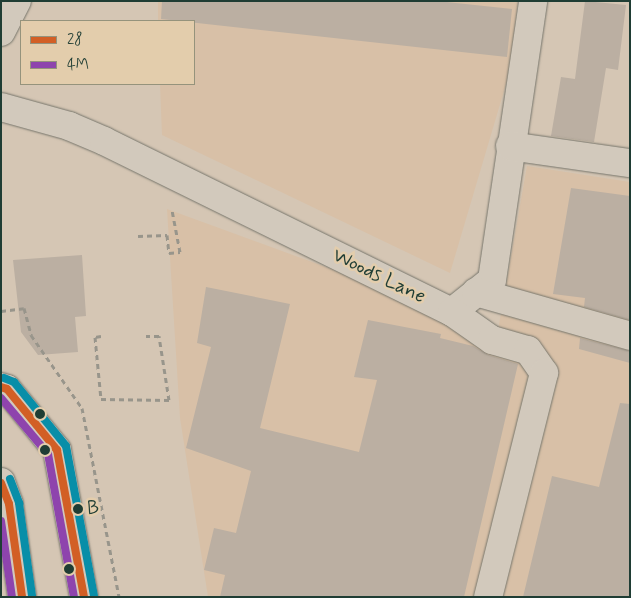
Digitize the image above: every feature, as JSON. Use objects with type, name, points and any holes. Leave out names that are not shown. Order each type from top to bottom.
[{"type":"street","points":[[1,32],[17,1]]},
{"type":"street","points":[[452,312],[492,280],[510,146],[533,1]]},
{"type":"street","name":"Woods Lane","points":[[1,108],[69,126],[452,312],[492,340],[528,350],[544,373],[488,597]]},
{"type":"street","points":[[510,146],[630,164]]},
{"type":"street","points":[[476,292],[630,336]]},
{"type":"street","points":[[1,387],[7,389],[58,450],[84,597]]},
{"type":"street","points":[[1,482],[9,504],[22,597]]},
{"type":"path","points":[[138,236],[167,235],[169,253],[180,252],[174,212],[160,199],[170,176]]},
{"type":"path","points":[[101,336],[95,337],[101,399],[169,400],[159,336],[146,336]]},
{"type":"shaded area","points":[[158,1],[518,1],[509,74],[450,273],[162,135],[160,85],[195,85],[195,20],[158,20]]},
{"type":"shaded area","points":[[527,166],[630,182],[630,597],[208,597],[180,418],[167,209],[498,330]]},
{"type":"building","points":[[162,1],[437,1],[512,9],[507,57],[195,23],[195,20],[161,19]]},
{"type":"building","points":[[585,1],[626,5],[618,70],[606,68],[594,142],[551,136],[561,77],[575,79]]},
{"type":"building","points":[[571,188],[630,196],[630,320],[584,307],[585,298],[553,294]]},
{"type":"building","points":[[82,255],[86,316],[75,317],[78,352],[38,355],[21,332],[13,260]]},
{"type":"building","points":[[206,287],[290,304],[260,428],[359,452],[377,380],[354,377],[368,320],[441,334],[440,338],[473,346],[488,355],[518,364],[464,597],[220,597],[225,575],[204,570],[214,528],[236,533],[251,471],[186,448],[211,347],[197,343]]},
{"type":"building","points":[[580,338],[630,351],[630,363],[579,349]]},
{"type":"building","points":[[620,403],[630,404],[630,597],[523,597],[552,476],[599,487]]},
{"type":"transit line","points":[[4,378],[14,382],[66,446],[94,595]]},
{"type":"transit line","name":"28","points":[[1,387],[7,389],[57,450],[84,597]]},
{"type":"transit line","name":"4M","points":[[1,398],[48,454],[74,597]]},
{"type":"transit line","points":[[10,479],[19,503],[32,596]]},
{"type":"transit line","name":"28","points":[[1,483],[9,504],[22,597]]},
{"type":"transit line","name":"4M","points":[[1,521],[12,597]]},
{"type":"place","name":"B","points":[[78,509]]}]
